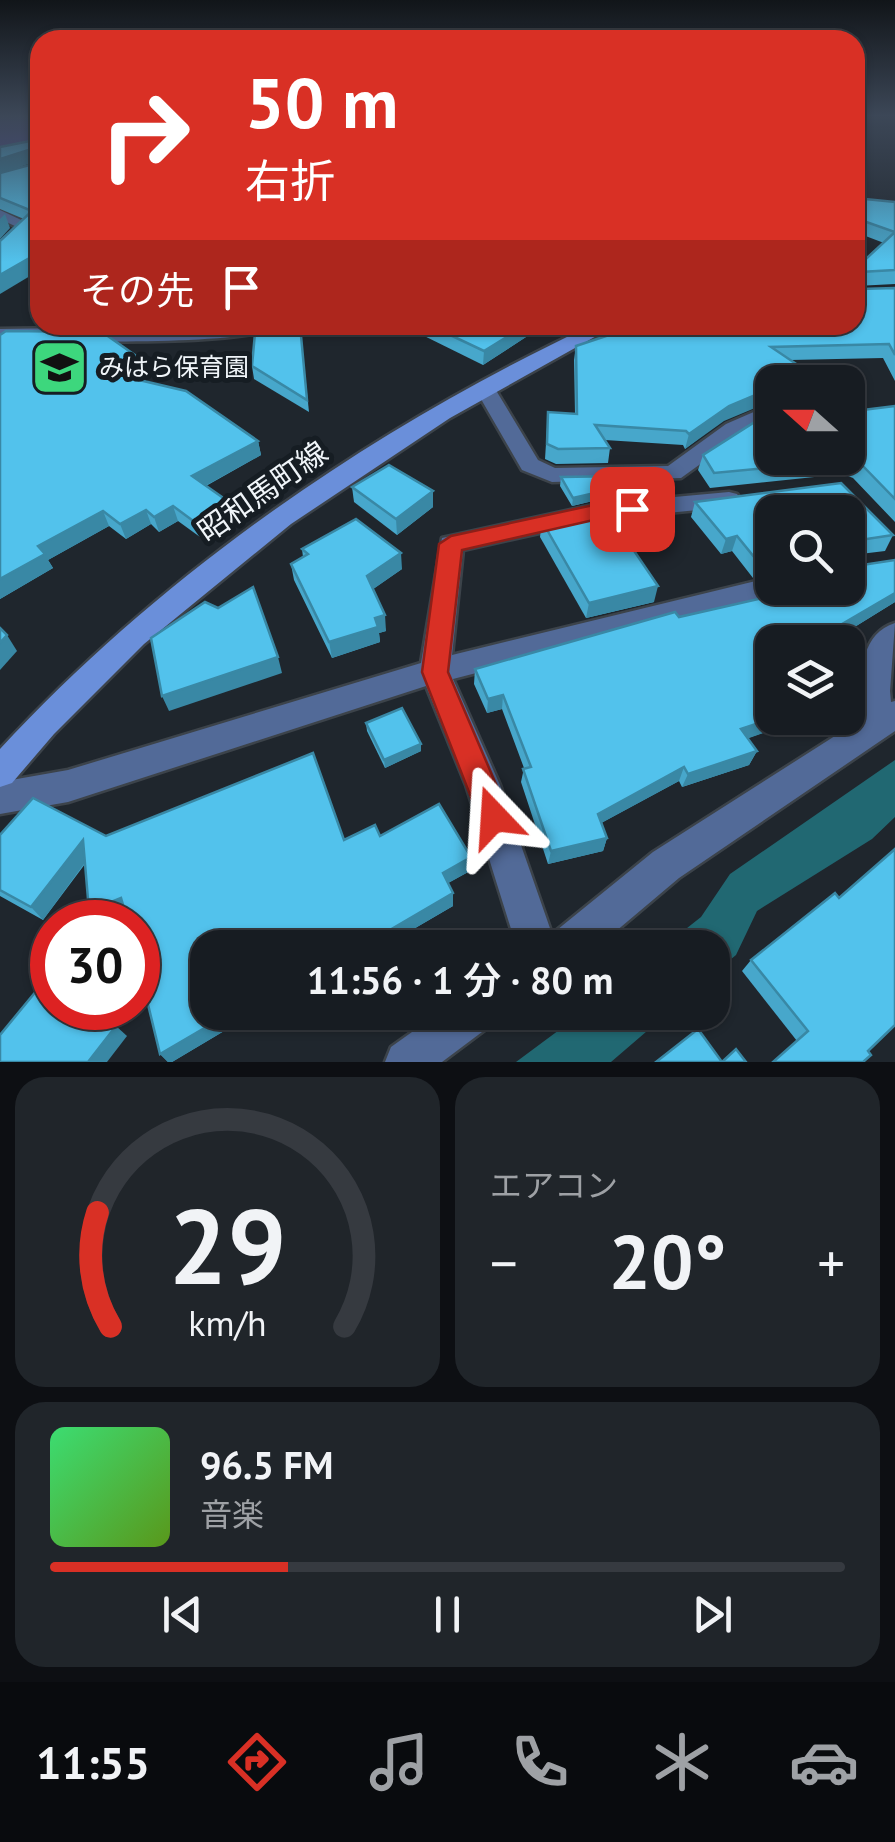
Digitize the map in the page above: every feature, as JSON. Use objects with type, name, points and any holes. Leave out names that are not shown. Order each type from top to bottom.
[{"type":"main road","name":"昭和馬町線","points":[[0,772],[96,668],[186,588],[341,477],[484,387],[587,335]]},
{"type":"street","points":[[0,214],[27,226],[0,252]]},
{"type":"street","points":[[0,335],[30,334]]},
{"type":"street","points":[[484,387],[530,466],[552,475],[674,473],[734,429],[755,418]]},
{"type":"street","points":[[531,930],[483,784],[435,672],[451,544],[598,512],[753,497]]},
{"type":"street","points":[[0,798],[68,786],[435,672],[755,591]]},
{"type":"street","points":[[588,930],[666,865],[886,722],[877,662],[886,641],[895,634]]},
{"type":"street","points":[[406,1062],[451,1030]]},
{"type":"water","points":[[895,760],[895,817],[872,839],[757,911],[730,960],[730,930],[685,930],[701,917],[730,874]]},
{"type":"water","points":[[559,1030],[648,1030],[611,1062],[516,1062]]},
{"type":"building","points":[[30,165],[30,210],[0,198],[0,173]]},
{"type":"building","points":[[865,199],[895,202],[895,232],[865,222]]},
{"type":"building","points":[[30,213],[30,258],[0,275],[0,241]]},
{"type":"building","points":[[895,232],[895,270],[865,272],[865,260]]},
{"type":"building","points":[[895,288],[895,355],[889,344],[771,347],[798,365],[755,365],[755,395],[729,406],[689,434],[595,425],[610,448],[558,449],[547,444],[548,412],[577,414],[576,346],[609,335],[865,335],[865,289]]},
{"type":"building","points":[[6,331],[30,331],[30,335],[106,335],[142,360],[135,379],[186,391],[258,441],[192,476],[229,502],[196,523],[173,506],[154,517],[146,510],[120,524],[103,511],[38,546],[45,554],[0,579],[0,335]]},
{"type":"building","points":[[255,335],[301,335],[307,400],[252,366]]},
{"type":"building","points":[[450,335],[510,335],[484,351]]},
{"type":"building","points":[[895,406],[895,499],[865,468],[865,410]]},
{"type":"building","points":[[755,422],[755,469],[714,473],[703,455]]},
{"type":"building","points":[[389,465],[433,491],[396,519],[352,487]]},
{"type":"building","points":[[622,476],[631,489],[573,498],[561,477]]},
{"type":"building","points":[[841,483],[853,495],[755,495],[755,558],[737,536],[726,539],[695,502]]},
{"type":"building","points":[[865,507],[893,535],[865,539]]},
{"type":"building","points":[[605,508],[658,586],[589,603],[542,521]]},
{"type":"building","points":[[356,519],[401,553],[367,576],[385,615],[375,618],[378,627],[329,642],[291,564],[308,554],[302,549]]},
{"type":"building","points":[[895,560],[895,593],[840,625],[755,625],[755,724],[741,729],[757,751],[688,774],[684,767],[598,814],[607,838],[551,851],[523,769],[531,767],[503,695],[488,699],[475,669],[675,612],[679,617],[755,600],[755,605],[865,605],[865,565]]},
{"type":"building","points":[[253,587],[278,657],[162,696],[151,638],[205,602],[218,608]]},
{"type":"building","points":[[402,708],[421,744],[384,760],[366,723]]},
{"type":"building","points":[[313,753],[344,840],[375,825],[380,836],[439,804],[471,857],[443,873],[453,893],[390,930],[190,930],[190,1030],[201,1030],[160,1054],[154,1030],[160,1030],[160,900],[88,900],[83,840],[36,900],[30,900],[30,906],[0,890],[0,835],[33,798],[106,836]]},
{"type":"building","points":[[895,849],[895,1025],[868,1051],[871,1055],[863,1062],[773,1062],[808,1031],[751,960],[835,893],[839,898]]},
{"type":"building","points":[[30,999],[30,1030],[113,1030],[88,1062],[0,1062],[0,1035]]},
{"type":"building","points":[[699,1030],[722,1062],[656,1062]]},
{"type":"building","points":[[736,1049],[746,1062],[722,1062]]},
{"type":"place","name":"みはら保育園","points":[[60,367]]},
{"type":"route","points":[[494,817],[435,672],[451,544],[598,512],[632,509]]}]
